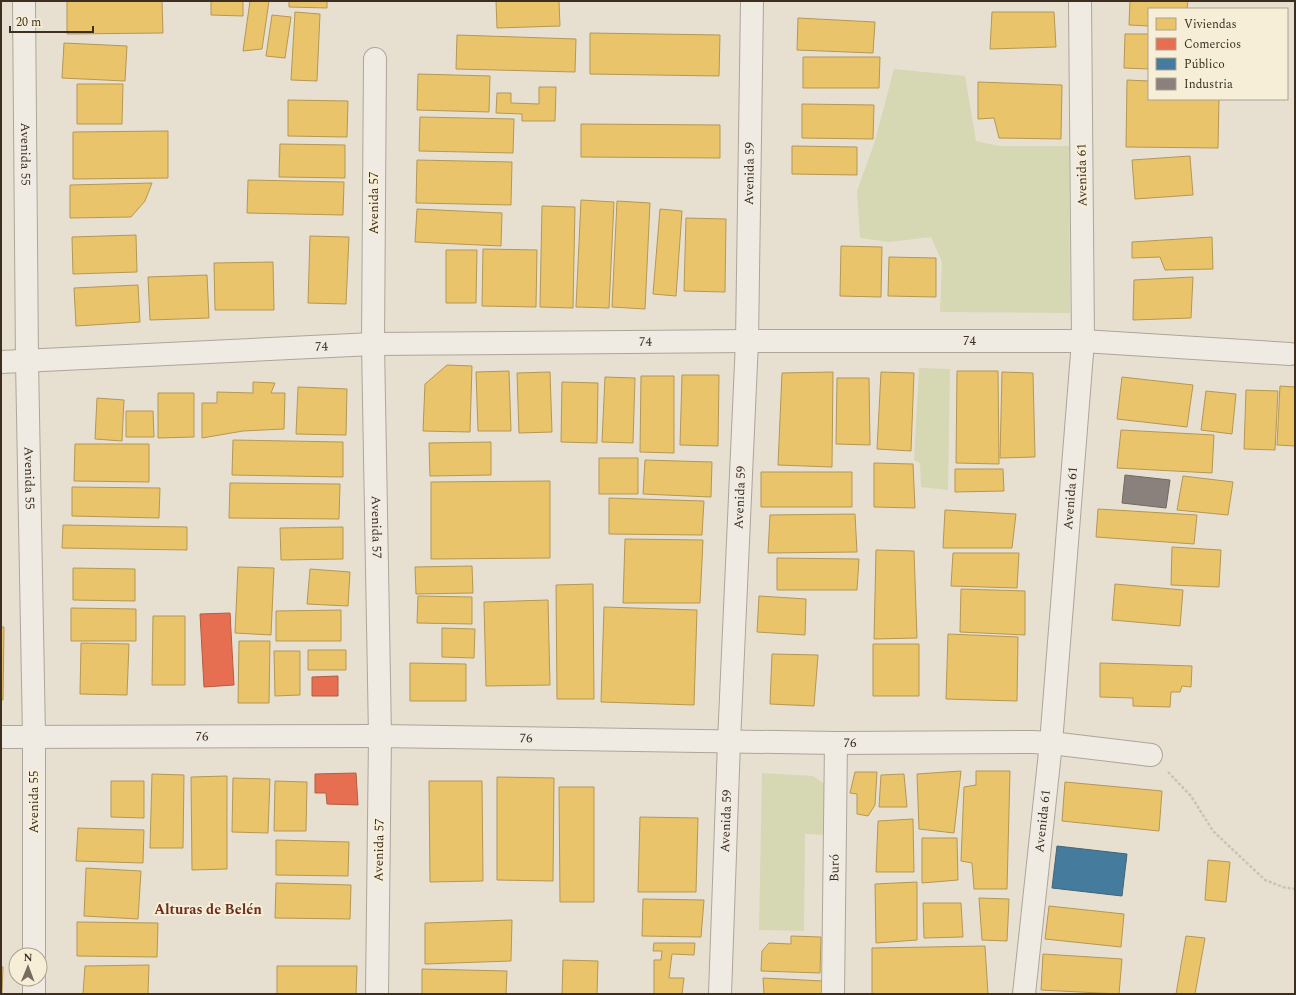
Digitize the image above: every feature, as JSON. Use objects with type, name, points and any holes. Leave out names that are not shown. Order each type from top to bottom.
[{"type":"street","name":"Avenida 55","points":[[24,1],[26,361],[34,736],[34,947]]},
{"type":"street","name":"Avenida 59","points":[[720,994],[729,740],[747,341],[752,1]]},
{"type":"street","name":"Avenida 61","points":[[1024,994],[1051,743],[1083,341],[1080,1]]},
{"type":"street","name":"Avenida 57","points":[[374,59],[373,344],[380,736],[377,994]]},
{"type":"street","name":"74","points":[[1,362],[373,344],[747,341],[1083,341],[1290,354]]},
{"type":"street","name":"76","points":[[1,737],[380,736],[729,740],[836,743],[1051,743],[1151,755]]},
{"type":"street","name":"Buró","points":[[833,994],[836,743]]},
{"type":"path","points":[[1151,755],[1191,796],[1213,831],[1265,880],[1283,887],[1295,889]]},
{"type":"green space","points":[[894,69],[965,76],[976,141],[999,146],[1069,146],[1070,313],[940,312],[942,262],[931,237],[889,242],[860,238],[857,191],[874,144]]},
{"type":"green space","points":[[919,368],[950,369],[948,490],[921,487],[920,463],[914,460]]},
{"type":"green space","points":[[762,773],[813,776],[832,789],[831,835],[805,834],[804,931],[759,930]]},
{"type":"building: Viviendas","points":[[67,1],[162,1],[163,33],[67,34]]},
{"type":"building: Viviendas","points":[[211,1],[243,1],[243,16],[211,15]]},
{"type":"building: Viviendas","points":[[250,1],[269,1],[262,49],[243,51]]},
{"type":"building: Viviendas","points":[[289,1],[327,1],[327,8],[289,7]]},
{"type":"building: Viviendas","points":[[496,1],[559,1],[560,26],[497,28]]},
{"type":"building: Viviendas","points":[[1130,1],[1188,1],[1187,8],[1148,8],[1148,26],[1129,25]]},
{"type":"building: Viviendas","points":[[295,12],[320,14],[317,81],[291,80]]},
{"type":"building: Viviendas","points":[[992,12],[1054,12],[1056,47],[990,49]]},
{"type":"building: Viviendas","points":[[272,15],[291,17],[285,58],[266,56]]},
{"type":"building: Viviendas","points":[[798,18],[875,22],[873,53],[797,50]]},
{"type":"building: Viviendas","points":[[590,33],[720,35],[719,76],[590,74]]},
{"type":"building: Viviendas","points":[[1125,34],[1148,34],[1148,69],[1124,68]]},
{"type":"building: Viviendas","points":[[457,35],[576,39],[575,72],[456,69]]},
{"type":"building: Viviendas","points":[[64,43],[127,46],[125,81],[62,78]]},
{"type":"building: Viviendas","points":[[803,57],[880,57],[879,88],[803,88]]},
{"type":"building: Viviendas","points":[[418,74],[490,76],[489,112],[417,110]]},
{"type":"building: Viviendas","points":[[1127,80],[1148,81],[1148,100],[1219,100],[1218,148],[1126,147]]},
{"type":"building: Viviendas","points":[[978,82],[1062,85],[1061,139],[999,138],[994,118],[978,119]]},
{"type":"building: Viviendas","points":[[77,84],[123,84],[122,124],[77,124]]},
{"type":"building: Viviendas","points":[[539,87],[556,87],[555,121],[522,121],[522,114],[496,113],[497,93],[511,93],[511,103],[539,104]]},
{"type":"building: Viviendas","points":[[288,100],[348,101],[347,137],[288,136]]},
{"type":"building: Viviendas","points":[[802,104],[874,105],[873,139],[802,138]]},
{"type":"building: Viviendas","points":[[420,117],[514,119],[513,153],[419,151]]},
{"type":"building: Viviendas","points":[[581,124],[720,125],[720,158],[581,157]]},
{"type":"building: Viviendas","points":[[168,131],[168,178],[73,179],[73,132]]},
{"type":"building: Viviendas","points":[[280,144],[345,145],[345,178],[279,177]]},
{"type":"building: Viviendas","points":[[792,146],[857,147],[857,175],[792,174]]},
{"type":"building: Viviendas","points":[[1190,156],[1193,195],[1135,199],[1132,160]]},
{"type":"building: Viviendas","points":[[417,160],[512,162],[511,205],[416,203]]},
{"type":"building: Viviendas","points":[[248,180],[344,182],[343,215],[247,213]]},
{"type":"building: Viviendas","points":[[152,183],[145,201],[131,217],[70,218],[70,185]]},
{"type":"building: Viviendas","points":[[581,200],[614,202],[609,308],[576,307]]},
{"type":"building: Viviendas","points":[[617,201],[650,203],[645,309],[612,307]]},
{"type":"building: Viviendas","points":[[542,206],[575,207],[573,308],[540,307]]},
{"type":"building: Viviendas","points":[[417,209],[502,213],[501,246],[415,242]]},
{"type":"building: Viviendas","points":[[660,209],[682,211],[676,296],[653,294]]},
{"type":"building: Viviendas","points":[[686,218],[726,219],[725,292],[684,291]]},
{"type":"building: Viviendas","points":[[136,235],[137,272],[73,274],[72,237]]},
{"type":"building: Viviendas","points":[[310,236],[349,237],[346,304],[308,303]]},
{"type":"building: Viviendas","points":[[1212,237],[1213,269],[1165,270],[1160,257],[1132,258],[1132,242]]},
{"type":"building: Viviendas","points":[[841,246],[882,247],[881,297],[840,296]]},
{"type":"building: Viviendas","points":[[483,249],[537,250],[536,307],[482,306]]},
{"type":"building: Viviendas","points":[[446,250],[477,250],[476,303],[446,303]]},
{"type":"building: Viviendas","points":[[889,257],[936,258],[936,297],[888,296]]},
{"type":"building: Viviendas","points":[[273,262],[274,310],[215,310],[214,263]]},
{"type":"building: Viviendas","points":[[207,275],[209,318],[150,320],[148,277]]},
{"type":"building: Viviendas","points":[[1193,277],[1191,318],[1133,320],[1134,280]]},
{"type":"building: Viviendas","points":[[138,285],[140,322],[76,326],[74,288]]},
{"type":"building: Viviendas","points":[[447,365],[472,366],[470,432],[423,431],[425,384]]},
{"type":"building: Viviendas","points":[[509,371],[511,431],[478,431],[476,372]]},
{"type":"building: Viviendas","points":[[957,371],[998,371],[999,464],[956,463]]},
{"type":"building: Viviendas","points":[[550,372],[552,432],[519,433],[517,373]]},
{"type":"building: Viviendas","points":[[833,372],[832,467],[778,465],[782,373]]},
{"type":"building: Viviendas","points":[[881,372],[914,373],[911,451],[877,449]]},
{"type":"building: Viviendas","points":[[1002,372],[1033,373],[1035,457],[1000,458]]},
{"type":"building: Viviendas","points":[[682,375],[719,375],[718,446],[680,445]]},
{"type":"building: Viviendas","points":[[641,376],[674,376],[674,453],[640,452]]},
{"type":"building: Viviendas","points":[[605,377],[635,378],[633,443],[602,442]]},
{"type":"building: Viviendas","points":[[1122,377],[1193,385],[1187,427],[1117,419]]},
{"type":"building: Viviendas","points":[[837,378],[869,378],[870,445],[836,444]]},
{"type":"building: Viviendas","points":[[253,382],[275,383],[271,393],[285,393],[284,429],[243,431],[202,438],[202,403],[217,403],[217,392],[253,393]]},
{"type":"building: Viviendas","points":[[562,382],[598,383],[597,443],[561,442]]},
{"type":"building: Viviendas","points":[[1280,386],[1295,387],[1295,446],[1277,445]]},
{"type":"building: Viviendas","points":[[298,387],[347,389],[346,435],[296,434]]},
{"type":"building: Viviendas","points":[[1246,390],[1278,391],[1275,450],[1244,449]]},
{"type":"building: Viviendas","points":[[1206,391],[1236,394],[1232,434],[1201,430]]},
{"type":"building: Viviendas","points":[[158,393],[194,393],[194,437],[158,438]]},
{"type":"building: Viviendas","points":[[97,398],[124,400],[122,441],[95,439]]},
{"type":"building: Viviendas","points":[[126,411],[153,411],[154,437],[126,437]]},
{"type":"building: Viviendas","points":[[1121,430],[1214,435],[1212,473],[1117,468]]},
{"type":"building: Viviendas","points":[[233,440],[343,442],[343,477],[232,475]]},
{"type":"building: Viviendas","points":[[491,442],[491,475],[430,476],[429,443]]},
{"type":"building: Viviendas","points":[[75,444],[149,444],[149,482],[74,481]]},
{"type":"building: Viviendas","points":[[599,458],[638,458],[638,494],[599,494]]},
{"type":"building: Viviendas","points":[[645,460],[712,462],[711,497],[643,494]]},
{"type":"building: Viviendas","points":[[874,463],[913,464],[915,508],[874,507]]},
{"type":"building: Viviendas","points":[[955,469],[1003,469],[1004,491],[955,492]]},
{"type":"building: Viviendas","points":[[761,472],[852,472],[852,507],[761,507]]},
{"type":"building: Viviendas","points":[[1183,476],[1233,482],[1228,515],[1177,510]]},
{"type":"building: Viviendas","points":[[550,481],[550,558],[431,559],[431,482]]},
{"type":"building: Viviendas","points":[[230,483],[340,484],[339,519],[229,518]]},
{"type":"building: Viviendas","points":[[72,487],[160,488],[159,518],[72,516]]},
{"type":"building: Viviendas","points":[[609,498],[704,501],[702,535],[609,534]]},
{"type":"building: Viviendas","points":[[1098,509],[1197,515],[1194,544],[1096,537]]},
{"type":"building: Viviendas","points":[[945,510],[1016,514],[1012,548],[943,548]]},
{"type":"building: Viviendas","points":[[855,514],[857,552],[768,553],[770,515]]},
{"type":"building: Viviendas","points":[[63,525],[187,527],[187,550],[62,548]]},
{"type":"building: Viviendas","points":[[343,527],[343,559],[281,560],[280,528]]},
{"type":"building: Viviendas","points":[[625,539],[703,540],[700,603],[623,603]]},
{"type":"building: Viviendas","points":[[1172,547],[1221,550],[1219,587],[1171,585]]},
{"type":"building: Viviendas","points":[[876,550],[914,551],[917,638],[874,639]]},
{"type":"building: Viviendas","points":[[953,553],[1019,553],[1017,588],[951,586]]},
{"type":"building: Viviendas","points":[[777,558],[859,559],[857,590],[777,590]]},
{"type":"building: Viviendas","points":[[472,566],[473,593],[416,594],[415,567]]},
{"type":"building: Viviendas","points":[[238,567],[274,568],[271,635],[235,633]]},
{"type":"building: Viviendas","points":[[73,568],[135,569],[135,601],[73,600]]},
{"type":"building: Viviendas","points":[[310,569],[350,572],[348,606],[307,604]]},
{"type":"building: Viviendas","points":[[593,584],[594,699],[557,699],[556,585]]},
{"type":"building: Viviendas","points":[[1115,584],[1183,590],[1180,626],[1112,620]]},
{"type":"building: Viviendas","points":[[961,589],[1025,591],[1025,635],[960,632]]},
{"type":"building: Viviendas","points":[[418,596],[472,597],[472,624],[417,623]]},
{"type":"building: Viviendas","points":[[759,596],[806,599],[805,635],[757,632]]},
{"type":"building: Viviendas","points":[[548,600],[550,685],[486,686],[484,602]]},
{"type":"building: Viviendas","points":[[604,607],[697,610],[694,705],[601,702]]},
{"type":"building: Viviendas","points":[[71,608],[136,609],[136,641],[71,641]]},
{"type":"building: Viviendas","points":[[341,610],[341,641],[276,641],[276,611]]},
{"type":"building: Viviendas","points":[[153,616],[185,616],[185,685],[152,685]]},
{"type":"building: Viviendas","points":[[1,627],[4,627],[3,700],[1,700]]},
{"type":"building: Viviendas","points":[[442,628],[475,629],[474,658],[442,657]]},
{"type":"building: Viviendas","points":[[948,634],[1018,637],[1017,701],[946,699]]},
{"type":"building: Viviendas","points":[[239,641],[270,641],[269,703],[238,703]]},
{"type":"building: Viviendas","points":[[81,643],[129,644],[127,695],[80,694]]},
{"type":"building: Viviendas","points":[[873,644],[919,644],[919,696],[873,696]]},
{"type":"building: Viviendas","points":[[308,650],[346,650],[346,670],[308,670]]},
{"type":"building: Viviendas","points":[[274,651],[300,651],[300,695],[275,696]]},
{"type":"building: Viviendas","points":[[772,654],[818,655],[814,706],[770,704]]},
{"type":"building: Viviendas","points":[[410,663],[466,664],[466,701],[410,701]]},
{"type":"building: Viviendas","points":[[1100,663],[1192,666],[1191,687],[1182,686],[1180,692],[1171,692],[1170,707],[1133,706],[1133,698],[1100,697]]},
{"type":"building: Viviendas","points":[[961,771],[954,833],[919,829],[917,774]]},
{"type":"building: Viviendas","points":[[976,771],[1010,771],[1007,889],[974,889],[972,863],[961,861],[964,787],[976,785]]},
{"type":"building: Viviendas","points":[[855,772],[877,772],[875,805],[868,816],[857,814],[857,794],[850,793]]},
{"type":"building: Viviendas","points":[[152,774],[184,775],[183,848],[150,848]]},
{"type":"building: Viviendas","points":[[904,774],[907,807],[879,807],[881,775]]},
{"type":"building: Viviendas","points":[[227,776],[227,869],[192,870],[191,777]]},
{"type":"building: Viviendas","points":[[497,777],[554,778],[553,881],[497,880]]},
{"type":"building: Viviendas","points":[[233,778],[270,779],[268,833],[232,832]]},
{"type":"building: Viviendas","points":[[111,781],[144,781],[144,818],[111,817]]},
{"type":"building: Viviendas","points":[[275,781],[307,782],[306,831],[274,831]]},
{"type":"building: Viviendas","points":[[429,781],[482,781],[483,881],[430,882]]},
{"type":"building: Viviendas","points":[[1065,782],[1162,791],[1159,831],[1062,821]]},
{"type":"building: Viviendas","points":[[559,787],[594,787],[594,902],[560,902]]},
{"type":"building: Viviendas","points":[[640,817],[698,818],[696,892],[638,892]]},
{"type":"building: Viviendas","points":[[913,819],[914,872],[876,872],[878,821]]},
{"type":"building: Viviendas","points":[[78,828],[144,830],[143,863],[76,861]]},
{"type":"building: Viviendas","points":[[922,838],[957,838],[958,880],[922,883]]},
{"type":"building: Viviendas","points":[[276,840],[349,842],[348,876],[276,875]]},
{"type":"building: Viviendas","points":[[1208,860],[1230,862],[1226,902],[1205,900]]},
{"type":"building: Viviendas","points":[[86,868],[141,871],[138,919],[84,916]]},
{"type":"building: Viviendas","points":[[917,882],[917,940],[876,943],[875,884]]},
{"type":"building: Viviendas","points":[[276,883],[351,885],[350,919],[275,918]]},
{"type":"building: Viviendas","points":[[979,898],[1009,899],[1007,941],[982,940]]},
{"type":"building: Viviendas","points":[[643,899],[704,900],[701,937],[642,936]]},
{"type":"building: Viviendas","points":[[923,903],[961,903],[963,937],[924,938]]},
{"type":"building: Viviendas","points":[[1049,906],[1124,914],[1121,947],[1045,939]]},
{"type":"building: Viviendas","points":[[512,920],[511,961],[425,964],[425,923]]},
{"type":"building: Viviendas","points":[[77,922],[158,923],[157,957],[77,956]]},
{"type":"building: Viviendas","points":[[791,936],[821,937],[820,973],[761,971],[762,951],[769,943],[791,944]]},
{"type":"building: Viviendas","points":[[1186,936],[1205,938],[1195,994],[1176,994]]},
{"type":"building: Viviendas","points":[[654,943],[695,943],[694,955],[672,954],[669,978],[684,978],[682,994],[654,994],[654,960],[661,960],[662,951],[653,951]]},
{"type":"building: Viviendas","points":[[985,946],[988,994],[872,994],[872,948]]},
{"type":"building: Viviendas","points":[[1043,954],[1122,959],[1119,994],[1041,990]]},
{"type":"building: Viviendas","points":[[563,960],[598,961],[597,994],[562,994]]},
{"type":"building: Viviendas","points":[[149,965],[148,994],[83,994],[85,966]]},
{"type":"building: Viviendas","points":[[277,966],[357,966],[356,994],[277,994]]},
{"type":"building: Viviendas","points":[[1,967],[3,967],[2,994],[1,994]]},
{"type":"building: Viviendas","points":[[422,969],[507,971],[506,994],[422,994]]},
{"type":"building: Viviendas","points":[[763,978],[823,981],[822,994],[764,994]]},
{"type":"building: Comercios","points":[[230,613],[234,685],[204,687],[200,614]]},
{"type":"building: Comercios","points":[[338,676],[338,696],[312,696],[312,677]]},
{"type":"building: Comercios","points":[[356,773],[358,805],[327,804],[326,793],[315,793],[315,774]]},
{"type":"building: Público","points":[[1057,846],[1127,854],[1122,896],[1052,888]]},
{"type":"building: Industria","points":[[1125,475],[1170,480],[1166,508],[1122,503]]},
{"type":"district","name":"Alturas de Belén","points":[[208,909]]}]
